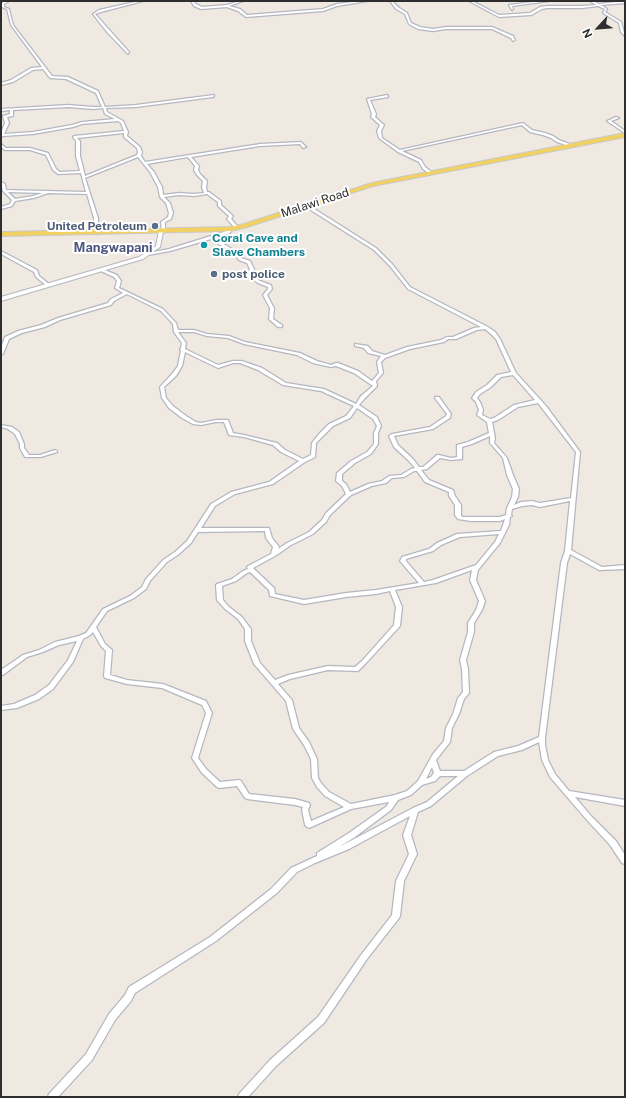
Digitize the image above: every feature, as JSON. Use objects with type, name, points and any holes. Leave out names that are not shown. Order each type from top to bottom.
[{"type":"main road","name":"Malawi Road","points":[[1,234],[162,232],[237,228],[372,185],[625,135]]},
{"type":"street","points":[[8,1],[3,4],[3,7],[8,9],[12,25],[45,66],[44,68],[51,77],[66,78],[97,92],[102,102],[101,105],[106,113],[122,122],[126,132],[125,136],[140,150],[139,156],[152,172],[162,198],[168,203],[171,213],[170,218],[163,222],[158,247],[148,254]]},
{"type":"street","points":[[128,53],[94,14],[100,11],[142,1]]},
{"type":"street","points":[[192,1],[195,5],[202,8],[227,6],[242,1]]},
{"type":"street","points":[[227,6],[239,10],[246,16],[324,10],[340,4],[366,1]]},
{"type":"street","points":[[391,1],[397,8],[406,14],[410,23],[424,29],[492,28],[512,37],[514,40]]},
{"type":"street","points":[[470,1],[499,16],[531,14],[541,8],[547,7],[601,5],[625,2]]},
{"type":"street","points":[[512,9],[510,5],[548,1]]},
{"type":"street","points":[[591,1],[601,5],[606,10],[604,12],[620,23],[625,35]]},
{"type":"street","points":[[1,84],[12,82],[31,70],[44,68]]},
{"type":"street","points":[[1,110],[68,106],[104,108],[143,106],[214,96]]},
{"type":"street","points":[[387,96],[369,98],[368,102],[374,114],[374,119],[382,125],[379,131],[381,138],[420,161],[425,169],[431,173]]},
{"type":"street","points":[[1,136],[4,132],[5,126],[8,123],[5,116],[12,115],[11,110]]},
{"type":"street","points":[[616,118],[609,121],[625,132]]},
{"type":"street","points":[[1,136],[33,133],[74,126],[82,123],[118,119]]},
{"type":"street","points":[[399,150],[523,124],[531,131],[548,135],[558,141],[570,145]]},
{"type":"street","points":[[96,233],[99,228],[96,226],[96,218],[87,193],[78,156],[78,141],[75,137],[126,132]]},
{"type":"street","points":[[144,163],[245,147],[301,143],[304,147]]},
{"type":"street","points":[[1,145],[5,148],[30,149],[47,154],[55,170],[59,173],[82,172]]},
{"type":"street","points":[[84,177],[139,156]]},
{"type":"street","points":[[189,156],[197,166],[196,170],[199,175],[205,181],[204,187],[206,193],[220,202],[219,205],[231,216],[229,219],[237,228]]},
{"type":"street","points":[[1,183],[5,191],[14,200]]},
{"type":"street","points":[[5,191],[87,193]]},
{"type":"street","points":[[1,208],[10,205],[14,200],[34,197],[49,192]]},
{"type":"street","points":[[162,196],[206,193]]},
{"type":"street","points":[[307,206],[374,249],[391,265],[409,288],[486,328],[498,339],[514,373],[578,452],[568,551],[564,563],[542,738],[545,760],[552,775],[589,818],[613,842],[625,861]]},
{"type":"street","points":[[1,299],[48,284],[102,270],[148,254],[170,250],[229,232],[230,229]]},
{"type":"street","points":[[211,237],[234,252],[240,259],[248,262],[252,269],[249,275],[259,282],[270,286],[270,289],[264,295],[272,308],[271,319],[280,326]]},
{"type":"street","points":[[1,252],[36,271],[38,276],[48,284]]},
{"type":"street","points":[[102,270],[116,276],[119,281],[117,288],[158,307],[166,313],[175,324],[176,331],[184,343],[180,366],[174,375],[162,387],[164,398],[171,406],[184,417],[195,423],[201,424],[226,421],[232,434],[275,444],[283,451],[303,461]]},
{"type":"street","points":[[1,354],[7,338],[59,319],[106,306],[110,304],[112,300],[126,293]]},
{"type":"street","points":[[1,673],[25,656],[41,651],[57,643],[81,638],[88,634],[105,610],[132,597],[144,588],[148,580],[165,561],[189,542],[213,505],[233,493],[271,483],[303,461],[313,456],[314,443],[331,425],[348,417],[363,397],[375,386],[374,380],[381,373],[379,362],[385,356],[409,348],[442,341],[447,338],[454,338],[486,328]]},
{"type":"street","points":[[176,331],[194,331],[207,335],[229,337],[244,343],[298,354],[315,362],[331,366],[336,364],[356,372],[374,384]]},
{"type":"street","points":[[358,345],[366,347],[370,352],[385,356]]},
{"type":"street","points":[[182,349],[218,367],[236,361],[246,363],[260,369],[285,384],[322,390],[357,406],[375,418],[380,426],[376,433],[376,444],[369,453],[353,462],[339,474],[339,481],[344,485],[349,494]]},
{"type":"street","points":[[514,373],[499,376],[489,386],[478,393],[474,398],[478,402],[481,410],[479,415],[489,421],[496,419],[516,406],[538,401]]},
{"type":"street","points":[[437,398],[449,414],[448,417],[432,428],[391,435],[396,446],[411,460],[417,470],[424,474],[427,481],[435,486],[452,491],[452,496],[458,505],[458,515],[460,518],[500,520],[508,516]]},
{"type":"street","points":[[420,784],[432,760],[448,742],[449,728],[456,714],[461,698],[466,693],[466,669],[463,660],[472,623],[482,601],[473,580],[475,570],[494,548],[503,532],[515,497],[516,489],[510,476],[505,458],[492,443],[493,438],[489,421]]},
{"type":"street","points":[[1,426],[10,428],[17,433],[22,444],[22,448],[27,456],[41,456],[55,451]]},
{"type":"street","points":[[251,570],[250,567],[311,533],[349,494],[370,485],[389,480],[391,477],[402,476],[424,468],[439,456],[451,459],[460,458],[459,446],[491,434]]},
{"type":"street","points":[[510,508],[521,504],[532,503],[540,505],[573,499]]},
{"type":"street","points":[[198,530],[266,529],[276,547],[273,555]]},
{"type":"street","points":[[423,584],[403,561],[404,558],[431,550],[439,544],[459,535],[503,532]]},
{"type":"street","points":[[568,551],[601,569],[625,567]]},
{"type":"street","points":[[251,570],[272,589],[272,595],[304,602],[434,582],[479,566]]},
{"type":"street","points":[[251,570],[245,572],[234,580],[219,585],[220,600],[246,625],[248,629],[248,641],[257,664],[289,700],[296,730],[307,744],[314,759],[315,778],[319,785],[327,794],[350,807]]},
{"type":"street","points":[[275,683],[288,677],[328,668],[356,669],[397,626],[399,607],[392,589]]},
{"type":"street","points":[[93,627],[103,645],[109,650],[107,676],[128,682],[163,686],[204,703],[209,713],[195,758],[204,771],[219,786],[239,783],[247,796],[307,805],[305,810],[309,825],[350,807],[396,798],[409,793],[420,784],[433,779],[438,773]]},
{"type":"street","points":[[1,708],[15,706],[37,697],[51,688],[71,661],[81,638]]},
{"type":"street","points":[[52,1097],[89,1057],[112,1017],[128,998],[132,990],[213,939],[278,888],[294,870],[346,847],[429,804],[465,774],[496,754],[520,748],[542,738]]},
{"type":"street","points":[[432,760],[438,773]]},
{"type":"street","points":[[438,773],[465,774]]},
{"type":"street","points":[[568,793],[625,803]]},
{"type":"street","points":[[312,861],[352,835],[389,808],[396,798]]},
{"type":"street","points":[[242,1097],[273,1063],[321,1020],[364,957],[396,916],[400,881],[413,854],[407,835],[415,810]]},
{"type":"place","name":"United Petroleum","points":[[155,226]]},
{"type":"place","name":"Coral Cave and Slave Chambers","points":[[204,245]]},
{"type":"place","name":"post police","points":[[214,274]]},
{"type":"district","name":"Mangwapani","points":[[113,248]]}]
